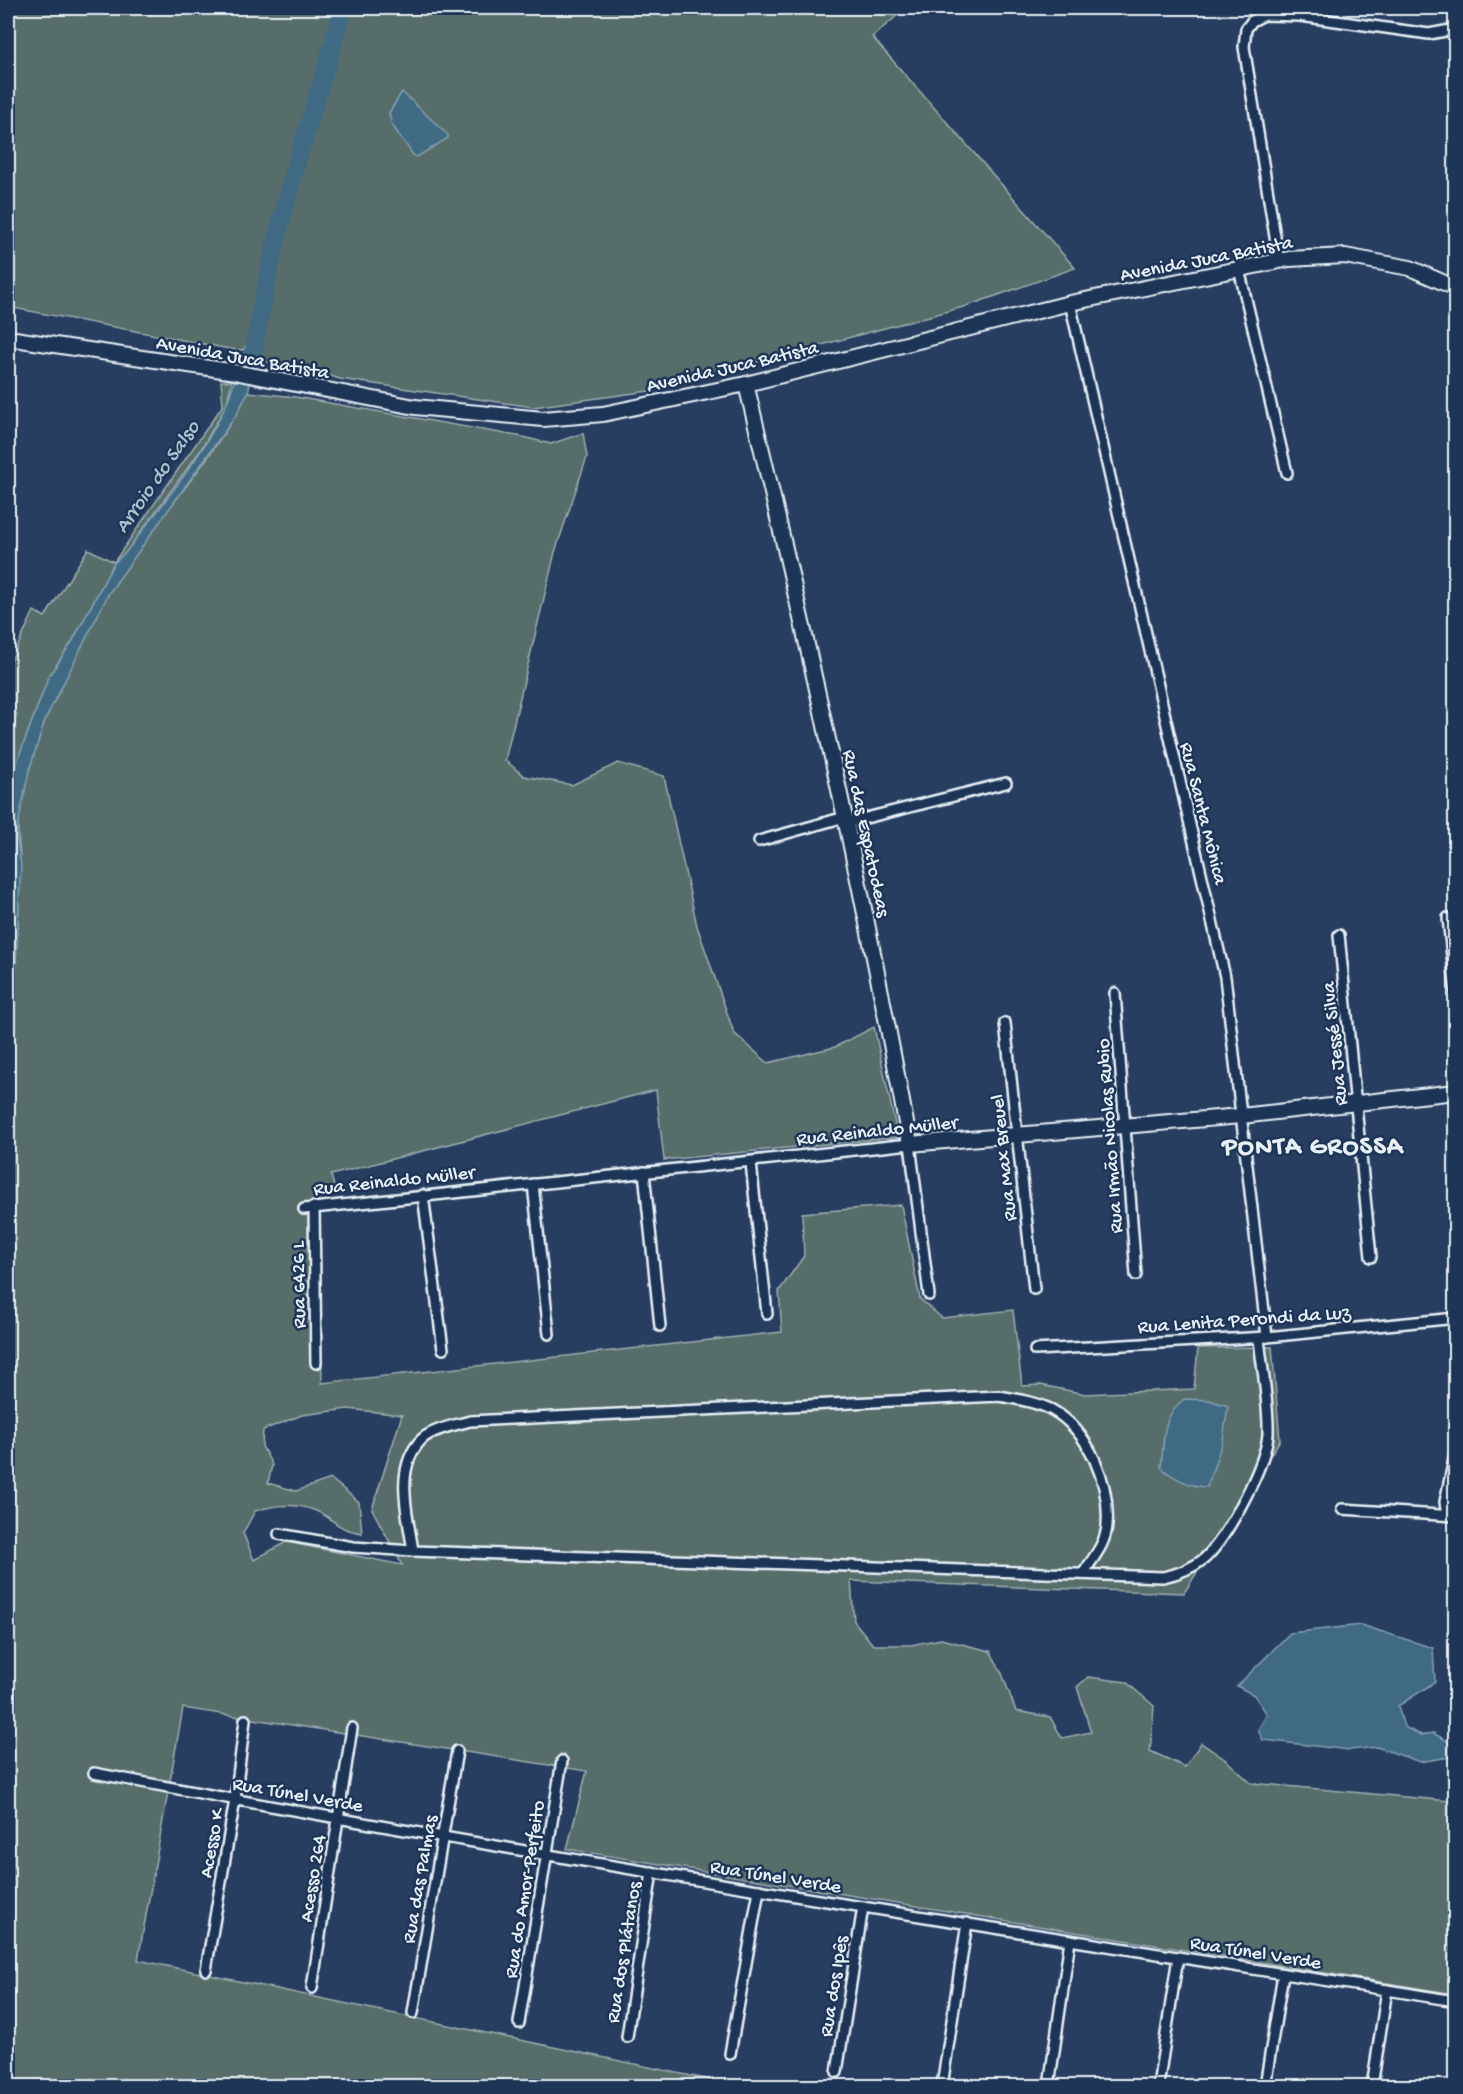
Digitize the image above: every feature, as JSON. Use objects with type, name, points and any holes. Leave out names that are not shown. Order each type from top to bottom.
[{"type":"main road","name":"Avenida Juca Batista","points":[[8,338],[263,377],[415,406],[543,419],[603,414],[746,384],[1070,303],[1279,261],[1345,256],[1410,268],[1455,288]]},
{"type":"main road","name":"Rua das Espatodeas","points":[[746,384],[846,820],[878,971],[910,1144]]},
{"type":"main road","name":"Rua Reinaldo Müller","points":[[910,1144],[1241,1116],[1455,1092]]},
{"type":"street","points":[[1279,261],[1244,46],[1246,29],[1252,21],[1264,15],[1300,12],[1429,34],[1455,29]]},
{"type":"street","points":[[1239,269],[1287,473]]},
{"type":"street","name":"Rua Santa Mônica","points":[[279,1534],[353,1548],[413,1551],[1162,1577],[1181,1574],[1204,1558],[1224,1533],[1266,1451],[1268,1432],[1263,1337],[1225,977],[1070,303]]},
{"type":"street","points":[[759,841],[1006,783]]},
{"type":"street","points":[[1448,918],[1455,994]]},
{"type":"street","name":"Rua Jessé Silva","points":[[1340,935],[1371,1257]]},
{"type":"street","name":"Rua Irmão Nicolas Rubio","points":[[1116,993],[1136,1275]]},
{"type":"street","name":"Rua Max Breuel","points":[[1005,1023],[1034,1289]]},
{"type":"street","name":"Rua Reinaldo Müller","points":[[309,1208],[644,1172],[751,1163],[910,1144]]},
{"type":"street","name":"Rua das Espatodeas","points":[[910,1144],[929,1296]]},
{"type":"street","points":[[751,1163],[767,1314]]},
{"type":"street","points":[[644,1172],[660,1326]]},
{"type":"street","points":[[533,1184],[549,1334]]},
{"type":"street","points":[[423,1195],[443,1349]]},
{"type":"street","name":"Rua 6426 L","points":[[309,1208],[316,1363]]},
{"type":"street","name":"Rua Lenita Perondi da Luz","points":[[1035,1350],[1263,1337],[1455,1318]]},
{"type":"street","points":[[413,1551],[404,1480],[408,1459],[423,1438],[470,1421],[988,1396],[1022,1401],[1052,1410],[1085,1440],[1102,1480],[1107,1526],[1102,1544],[1083,1574]]},
{"type":"street","points":[[1342,1509],[1451,1516],[1445,1502],[1455,1450]]},
{"type":"street","name":"Acesso K","points":[[206,1970],[235,1800],[245,1720]]},
{"type":"street","name":"Acesso 264","points":[[312,1988],[352,1733]]},
{"type":"street","name":"Rua das Palmas","points":[[413,2013],[445,1835],[457,1751]]},
{"type":"street","name":"Rua do Amor-Perfeito","points":[[519,2024],[562,1761]]},
{"type":"street","name":"Rua Túnel Verde","points":[[94,1773],[338,1820],[445,1835],[547,1855],[862,1907],[1455,2001]]},
{"type":"street","name":"Rua dos Plátanos","points":[[627,2037],[652,1872]]},
{"type":"street","points":[[730,2054],[759,1890]]},
{"type":"street","name":"Rua dos Ipês","points":[[837,2072],[862,1907]]},
{"type":"street","points":[[942,2086],[967,1923]]},
{"type":"street","points":[[1049,2086],[1070,1940]]},
{"type":"street","points":[[1158,2086],[1178,1957]]},
{"type":"street","points":[[1265,2086],[1283,1974]]},
{"type":"street","points":[[1372,2086],[1388,1990]]},
{"type":"green space","points":[[8,8],[906,8],[872,37],[1075,268],[967,306],[649,391],[533,407],[340,379],[293,364],[257,361],[261,343],[254,335],[243,350],[235,350],[8,307]]},
{"type":"green space","points":[[221,381],[232,381],[226,406],[200,451],[126,552],[114,563],[72,642],[49,676],[12,775],[8,797],[8,744],[17,714],[8,708],[8,667],[34,611],[45,617],[88,549],[114,562],[223,405]]},
{"type":"green space","points":[[248,392],[295,397],[523,437],[551,444],[583,433],[587,457],[555,552],[505,760],[524,776],[572,785],[618,763],[664,776],[697,926],[734,1033],[768,1063],[835,1047],[874,1027],[898,1137],[664,1160],[656,1090],[331,1175],[336,1194],[318,1197],[322,1383],[782,1332],[779,1291],[804,1256],[802,1213],[901,1205],[920,1299],[942,1318],[1013,1310],[1022,1386],[1041,1385],[1085,1394],[1194,1389],[1198,1348],[1272,1347],[1280,1440],[1184,1593],[851,1581],[854,1621],[873,1645],[911,1645],[941,1639],[990,1651],[1001,1671],[1016,1711],[1050,1717],[1062,1738],[1091,1732],[1077,1687],[1088,1677],[1126,1682],[1154,1706],[1150,1751],[1185,1767],[1201,1743],[1226,1760],[1251,1783],[1450,1801],[1456,1806],[1455,1994],[567,1849],[587,1771],[183,1708],[138,1960],[739,2086],[8,2086],[8,1068],[19,914],[19,810],[25,782],[43,725],[66,671],[94,618],[143,543],[199,469],[233,419]],"holes":[[[348,1409],[402,1415],[372,1509],[402,1565],[286,1542],[254,1560],[243,1533],[255,1511],[262,1509],[278,1506],[309,1508],[346,1529],[362,1533],[359,1502],[331,1479],[296,1491],[268,1483],[272,1465],[262,1446],[263,1430],[302,1415]]]},
{"type":"water","points":[[402,92],[448,135],[448,138],[417,157],[413,155],[392,125],[389,113]]},
{"type":"water","points":[[254,335],[261,343],[248,392],[237,414],[109,593],[45,720],[29,771],[16,834],[21,865],[11,1050],[8,1068],[8,797],[12,775],[49,676],[72,642],[114,563],[126,552],[166,500],[204,446],[225,407],[240,363]]},
{"type":"water","points":[[1184,1399],[1209,1400],[1228,1406],[1223,1440],[1207,1487],[1182,1481],[1161,1467],[1167,1421],[1176,1406]]},
{"type":"water","points":[[1361,1625],[1433,1648],[1435,1682],[1398,1706],[1404,1727],[1421,1735],[1433,1733],[1455,1745],[1455,1756],[1420,1762],[1377,1747],[1350,1750],[1263,1740],[1258,1730],[1267,1714],[1254,1695],[1237,1686],[1290,1633]]},
{"type":"waterway","name":"Arroio do Salso","points":[[252,360],[281,221],[342,8]]},
{"type":"district","name":"PONTA GROSSA","points":[[1313,1144]]}]
